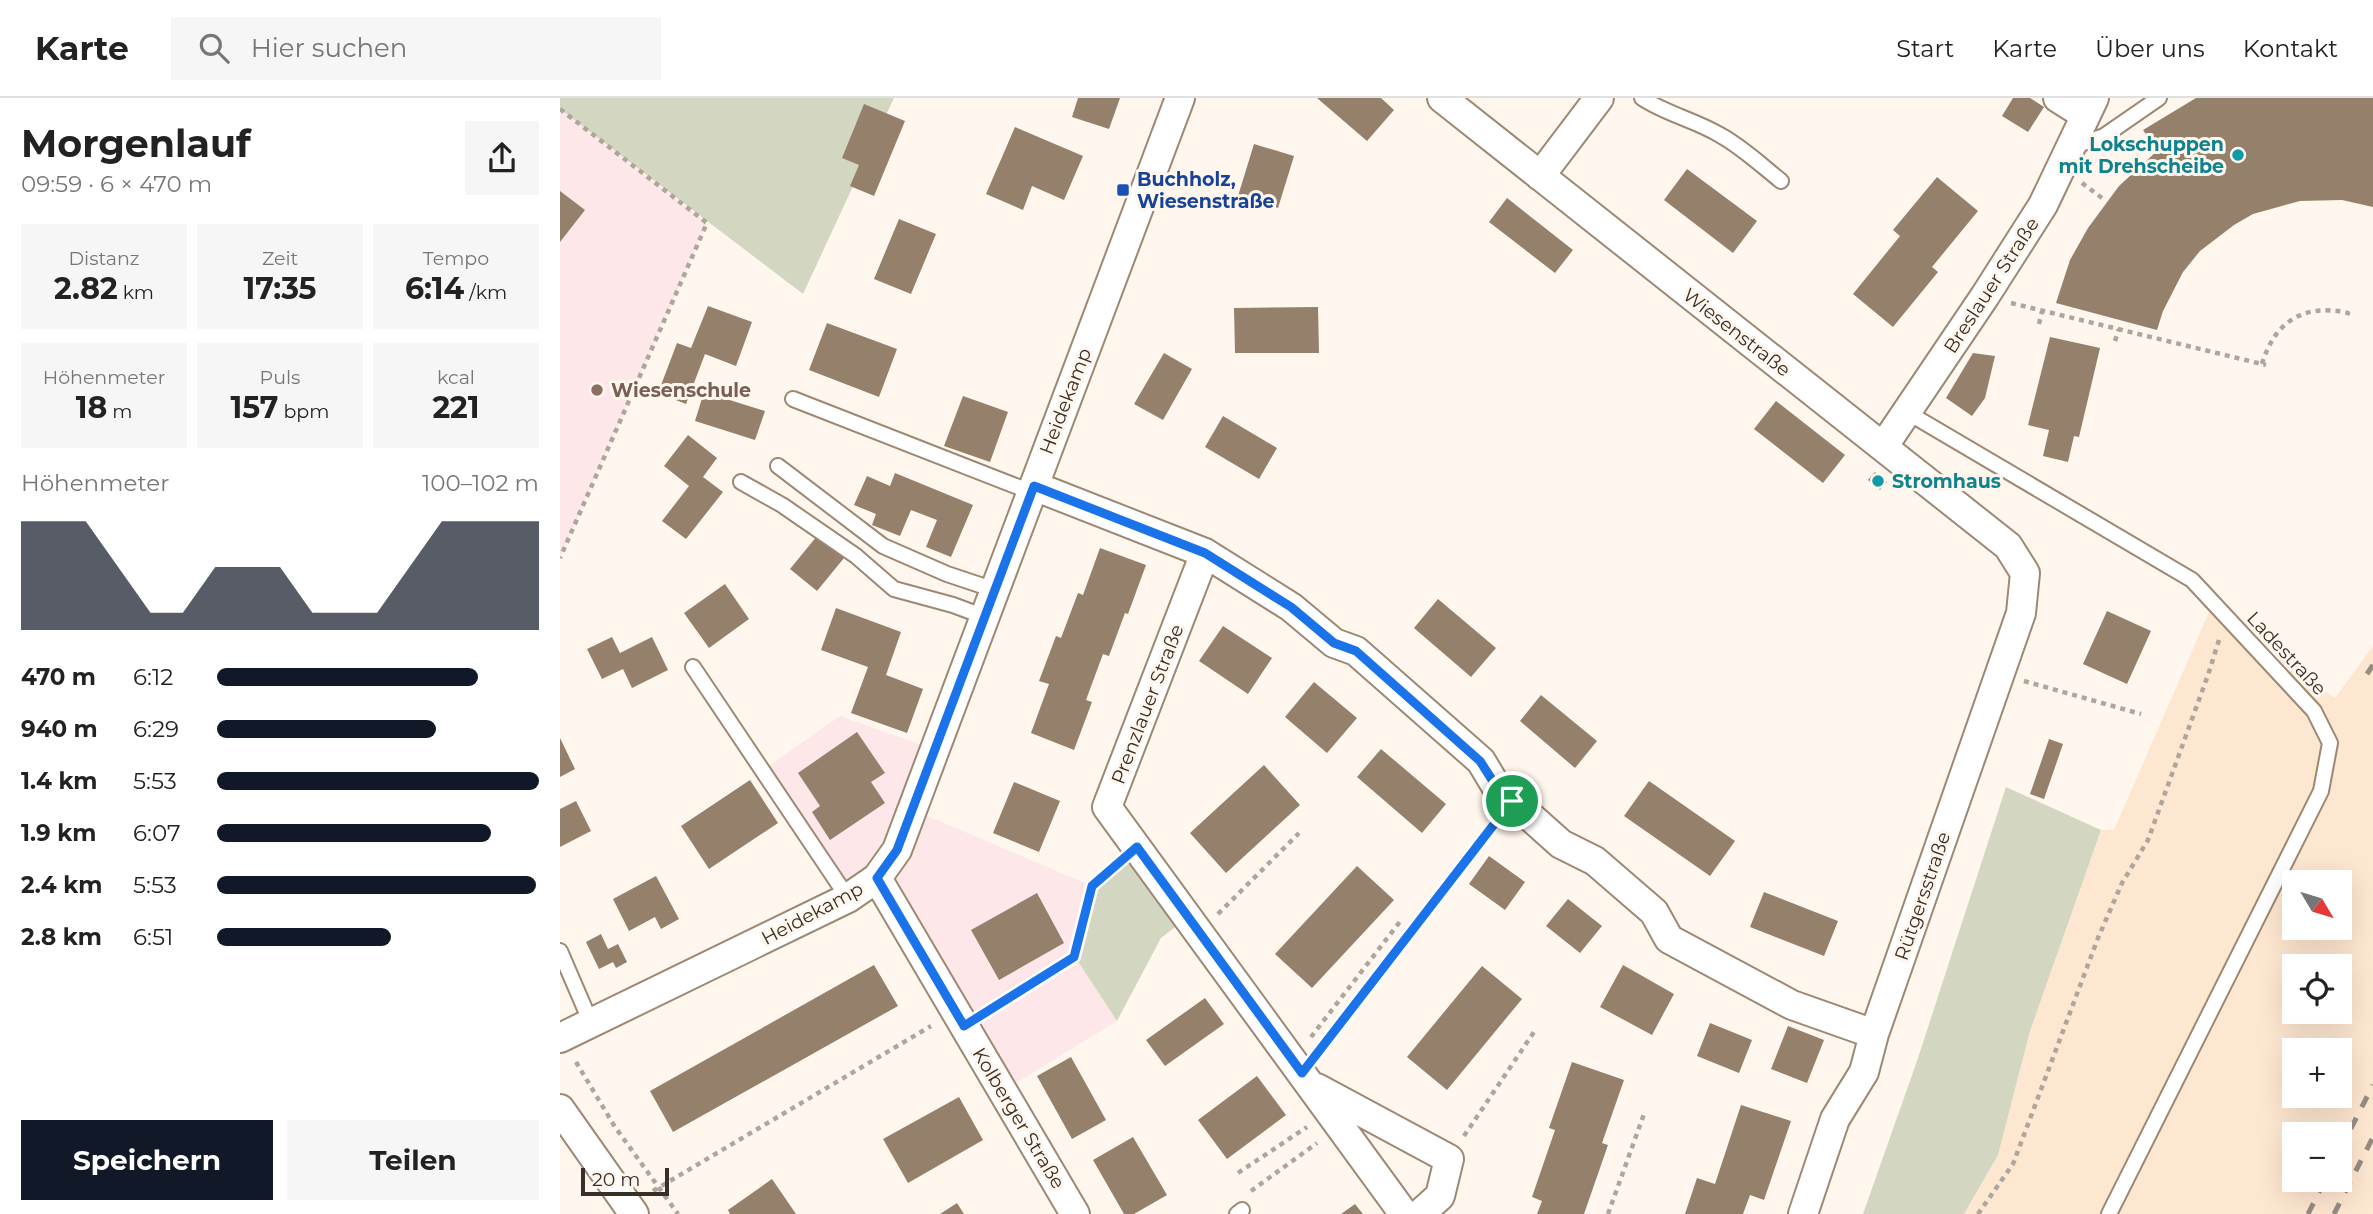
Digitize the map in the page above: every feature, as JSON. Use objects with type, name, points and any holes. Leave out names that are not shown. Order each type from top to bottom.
[{"type":"street","name":"Heidekamp","points":[[572,1032],[848,898],[877,878],[897,850],[1180,98]]},
{"type":"street","name":"Wiesenstraße","points":[[1442,98],[2008,546],[2025,573]]},
{"type":"street","points":[[1540,176],[1599,98]]},
{"type":"street","name":"Breslauer Straße","points":[[1883,447],[2043,205],[2090,107],[2057,98]]},
{"type":"street","points":[[1032,489],[1205,553],[1291,607],[1334,643],[1356,651],[1480,761],[1496,786],[1561,844],[1595,862],[1654,912],[1670,939],[1792,1005],[1874,1034]]},
{"type":"street","name":"Prenzlauer Straße","points":[[1205,553],[1107,807],[1405,1214]]},
{"type":"street","name":"Rütgersstraße","points":[[1803,1214],[1836,1119],[1864,1072],[1874,1034],[2021,613],[2025,573]]},
{"type":"street","name":"Kolberger Straße","points":[[877,878],[1075,1214]]},
{"type":"street","name":"Prenzlauer Straße","points":[[1302,1073],[1449,1159]]},
{"type":"street","points":[[560,1109],[631,1210]]},
{"type":"street","points":[[1420,1214],[1440,1196],[1449,1159]]},
{"type":"lane","points":[[1642,98],[1657,108],[1722,135],[1781,180]]},
{"type":"lane","points":[[2070,148],[2104,136],[2159,98]]},
{"type":"lane","points":[[793,399],[1032,489]]},
{"type":"lane","name":"Ladestraße","points":[[1905,411],[2192,580],[2314,711],[2330,743],[2321,791],[2109,1214]]},
{"type":"lane","points":[[778,466],[883,546],[947,574],[995,590]]},
{"type":"lane","points":[[741,482],[782,505],[856,556],[894,589],[985,617]]},
{"type":"lane","points":[[693,667],[848,898]]},
{"type":"lane","points":[[560,951],[572,1032]]},
{"type":"path","points":[[560,109],[707,223],[560,558]]},
{"type":"path","points":[[1985,296],[2264,364],[2272,338],[2295,317],[2310,311],[2324,310],[2348,313],[2346,318]]},
{"type":"path","points":[[2039,324],[2042,310]]},
{"type":"path","points":[[2115,341],[2119,329]]},
{"type":"path","points":[[1978,1214],[2013,1164],[2098,938],[2122,883],[2148,840],[2208,675],[2225,616]]},
{"type":"path","points":[[2051,688],[2141,714]]},
{"type":"path","points":[[1302,1073],[1512,801]]},
{"type":"path","points":[[1199,932],[1299,833]]},
{"type":"path","points":[[631,1210],[659,1188],[960,1018],[1074,957],[1092,886],[1137,847]]},
{"type":"path","points":[[1302,1073],[1402,919]]},
{"type":"path","points":[[572,1032],[579,1069],[615,1127],[678,1214]]},
{"type":"path","points":[[1449,1159],[1534,1032]]},
{"type":"path","points":[[1608,1214],[1644,1114]]},
{"type":"path","points":[[1238,1173],[1335,1119]]},
{"type":"path","points":[[1240,1212],[1244,1196],[1335,1119]]},
{"type":"shaded area","name":"Wiesenschule","points":[[560,109],[707,223],[560,558]]},
{"type":"shaded area","points":[[2209,612],[2335,698],[2373,646],[2373,1214],[1964,1214],[1998,1155],[2030,1031],[2101,830],[2114,830]]},
{"type":"shaded area","points":[[840,716],[936,750],[913,810],[1092,886],[1075,957],[1117,1021],[1003,1091],[878,878],[855,893],[769,766]]},
{"type":"green space","points":[[560,98],[894,98],[803,294],[560,109]]},
{"type":"green space","points":[[2006,787],[2101,830],[2030,1031],[1998,1155],[1964,1214],[1863,1214],[1918,1058]]},
{"type":"green space","points":[[1137,847],[1188,917],[1161,938],[1117,1021],[1075,957],[1092,886]]},
{"type":"building","points":[[1078,98],[1120,98],[1109,129],[1072,117]]},
{"type":"building","points":[[1317,98],[1381,98],[1394,110],[1367,141]]},
{"type":"building","points":[[2013,98],[2030,98],[2044,107],[2028,132],[2002,116]]},
{"type":"building","points":[[2196,98],[2373,98],[2373,207],[2342,200],[2300,201],[2253,214],[2200,251],[2183,272],[2163,311],[2157,330],[2056,303],[2070,260],[2088,228],[2119,186],[2157,151],[2143,130]]},
{"type":"building","points":[[864,104],[905,121],[874,196],[850,186],[859,165],[842,158]]},
{"type":"building","points":[[1015,127],[1083,156],[1064,200],[1032,186],[1023,210],[986,194]]},
{"type":"building","points":[[1254,144],[1294,156],[1278,208],[1238,196]]},
{"type":"building","points":[[1687,169],[1757,221],[1733,253],[1664,200]]},
{"type":"building","points":[[1937,177],[1978,211],[1932,267],[1938,272],[1893,327],[1853,294],[1900,236],[1893,230]]},
{"type":"building","points":[[560,191],[585,210],[560,242]]},
{"type":"building","points":[[1507,198],[1573,250],[1555,273],[1489,222]]},
{"type":"building","points":[[899,219],[936,234],[911,294],[874,279]]},
{"type":"building","points":[[708,306],[752,322],[736,366],[705,354],[686,404],[658,393],[677,343],[691,348]]},
{"type":"building","points":[[1318,307],[1319,353],[1235,353],[1234,308]]},
{"type":"building","points":[[827,323],[897,349],[879,397],[809,370]]},
{"type":"building","points":[[2050,337],[2100,348],[2079,437],[2074,436],[2068,462],[2043,456],[2049,430],[2028,425]]},
{"type":"building","points":[[1164,353],[1192,369],[1163,420],[1134,404]]},
{"type":"building","points":[[1973,353],[1995,356],[1985,398],[1972,416],[1946,398]]},
{"type":"building","points":[[704,392],[765,411],[755,440],[695,421]]},
{"type":"building","points":[[963,396],[1008,412],[990,462],[944,446]]},
{"type":"building","points":[[1776,401],[1845,455],[1823,483],[1754,429]]},
{"type":"building","points":[[1223,416],[1277,448],[1259,479],[1205,447]]},
{"type":"building","points":[[688,435],[717,458],[703,477],[723,492],[686,539],[662,521],[689,486],[664,466]]},
{"type":"building","name":"Stromhaus","points":[[1875,472],[1887,482],[1880,490],[1868,480]]},
{"type":"building","points":[[895,473],[973,505],[951,557],[926,547],[937,520],[911,510],[900,536],[872,525],[876,514],[854,505],[867,476],[890,486]]},
{"type":"building","points":[[817,536],[844,558],[817,591],[790,569]]},
{"type":"building","points":[[1100,548],[1146,565],[1109,656],[1103,654],[1086,700],[1092,702],[1074,750],[1031,733],[1049,684],[1039,681],[1056,636],[1061,638],[1078,593],[1083,595]]},
{"type":"building","points":[[725,584],[749,619],[709,648],[684,613]]},
{"type":"building","points":[[1438,599],[1496,648],[1471,677],[1414,628]]},
{"type":"building","points":[[836,608],[901,632],[886,675],[923,689],[907,733],[851,713],[868,667],[821,650]]},
{"type":"building","points":[[2107,611],[2151,631],[2127,684],[2083,664]]},
{"type":"building","points":[[1223,626],[1272,658],[1248,694],[1199,661]]},
{"type":"building","points":[[612,637],[620,653],[652,637],[668,670],[632,688],[623,669],[602,679],[587,649]]},
{"type":"building","points":[[1314,682],[1357,718],[1327,753],[1285,717]]},
{"type":"building","points":[[1541,695],[1597,741],[1575,768],[1520,721]]},
{"type":"building","points":[[857,732],[885,773],[871,782],[885,803],[830,840],[812,812],[820,806],[798,773]]},
{"type":"building","points":[[560,738],[575,769],[560,777]]},
{"type":"building","points":[[2049,739],[2063,744],[2044,799],[2030,794]]},
{"type":"building","points":[[1381,749],[1446,804],[1422,833],[1357,777]]},
{"type":"building","points":[[1264,765],[1300,805],[1226,873],[1190,833]]},
{"type":"building","points":[[750,780],[778,823],[709,869],[681,826]]},
{"type":"building","points":[[1649,781],[1735,841],[1710,876],[1624,816]]},
{"type":"building","points":[[1014,782],[1060,801],[1039,852],[993,833]]},
{"type":"building","points":[[576,801],[591,831],[560,847],[560,809]]},
{"type":"building","points":[[1489,856],[1525,882],[1505,910],[1469,884]]},
{"type":"building","points":[[1357,866],[1394,900],[1312,988],[1275,954]]},
{"type":"building","points":[[656,876],[679,919],[661,929],[655,917],[629,931],[613,899]]},
{"type":"building","points":[[1764,892],[1838,921],[1824,956],[1750,927]]},
{"type":"building","points":[[1037,893],[1064,943],[999,980],[971,930]]},
{"type":"building","points":[[1568,899],[1602,926],[1580,953],[1546,926]]},
{"type":"building","points":[[601,934],[608,949],[618,944],[627,962],[616,968],[613,962],[599,969],[586,942]]},
{"type":"building","points":[[874,965],[898,1006],[673,1132],[650,1091]]},
{"type":"building","points":[[1623,965],[1674,994],[1652,1035],[1600,1007]]},
{"type":"building","points":[[1482,966],[1522,999],[1447,1090],[1407,1057]]},
{"type":"building","points":[[1205,998],[1224,1024],[1165,1066],[1146,1040]]},
{"type":"building","points":[[1710,1023],[1752,1040],[1739,1073],[1697,1056]]},
{"type":"building","points":[[1788,1026],[1824,1040],[1807,1083],[1771,1069]]},
{"type":"building","points":[[1071,1057],[1106,1120],[1072,1139],[1037,1076]]},
{"type":"building","points":[[1572,1062],[1624,1080],[1602,1143],[1608,1145],[1584,1214],[1537,1214],[1542,1201],[1532,1197],[1555,1130],[1549,1128]]},
{"type":"building","points":[[1257,1076],[1286,1115],[1227,1159],[1198,1120]]},
{"type":"building","points":[[959,1097],[983,1140],[908,1183],[883,1139]]},
{"type":"building","points":[[1741,1105],[1791,1121],[1764,1200],[1750,1195],[1743,1214],[1685,1214],[1697,1178],[1715,1184]]},
{"type":"building","points":[[1133,1137],[1167,1195],[1134,1214],[1124,1214],[1093,1160]]},
{"type":"building","points":[[772,1179],[796,1214],[730,1214],[728,1210]]},
{"type":"building","points":[[957,1203],[964,1214],[940,1214]]},
{"type":"building","points":[[1355,1204],[1363,1214],[1341,1214]]},
{"type":"railway","points":[[2367,674],[2373,665]]},
{"type":"railway","points":[[2352,1126],[2373,1085]]},
{"type":"railway","points":[[2334,1214],[2373,1137]]},
{"type":"railway","points":[[2308,1214],[2319,1192]]},
{"type":"place","name":"Lokschuppen mit Drehscheibe","points":[[2238,155]]},
{"type":"place","name":"Buchholz, Wiesenstraße","points":[[1123,190]]},
{"type":"place","name":"Wiesenschule","points":[[597,390]]},
{"type":"place","name":"Stromhaus","points":[[1878,481]]},
{"type":"route","points":[[1034,486],[1205,553],[1291,607],[1334,643],[1356,651],[1480,761],[1496,786],[1512,801],[1302,1073],[1137,847],[1092,886],[1074,957],[964,1026],[877,878],[897,850],[1034,486]]}]
